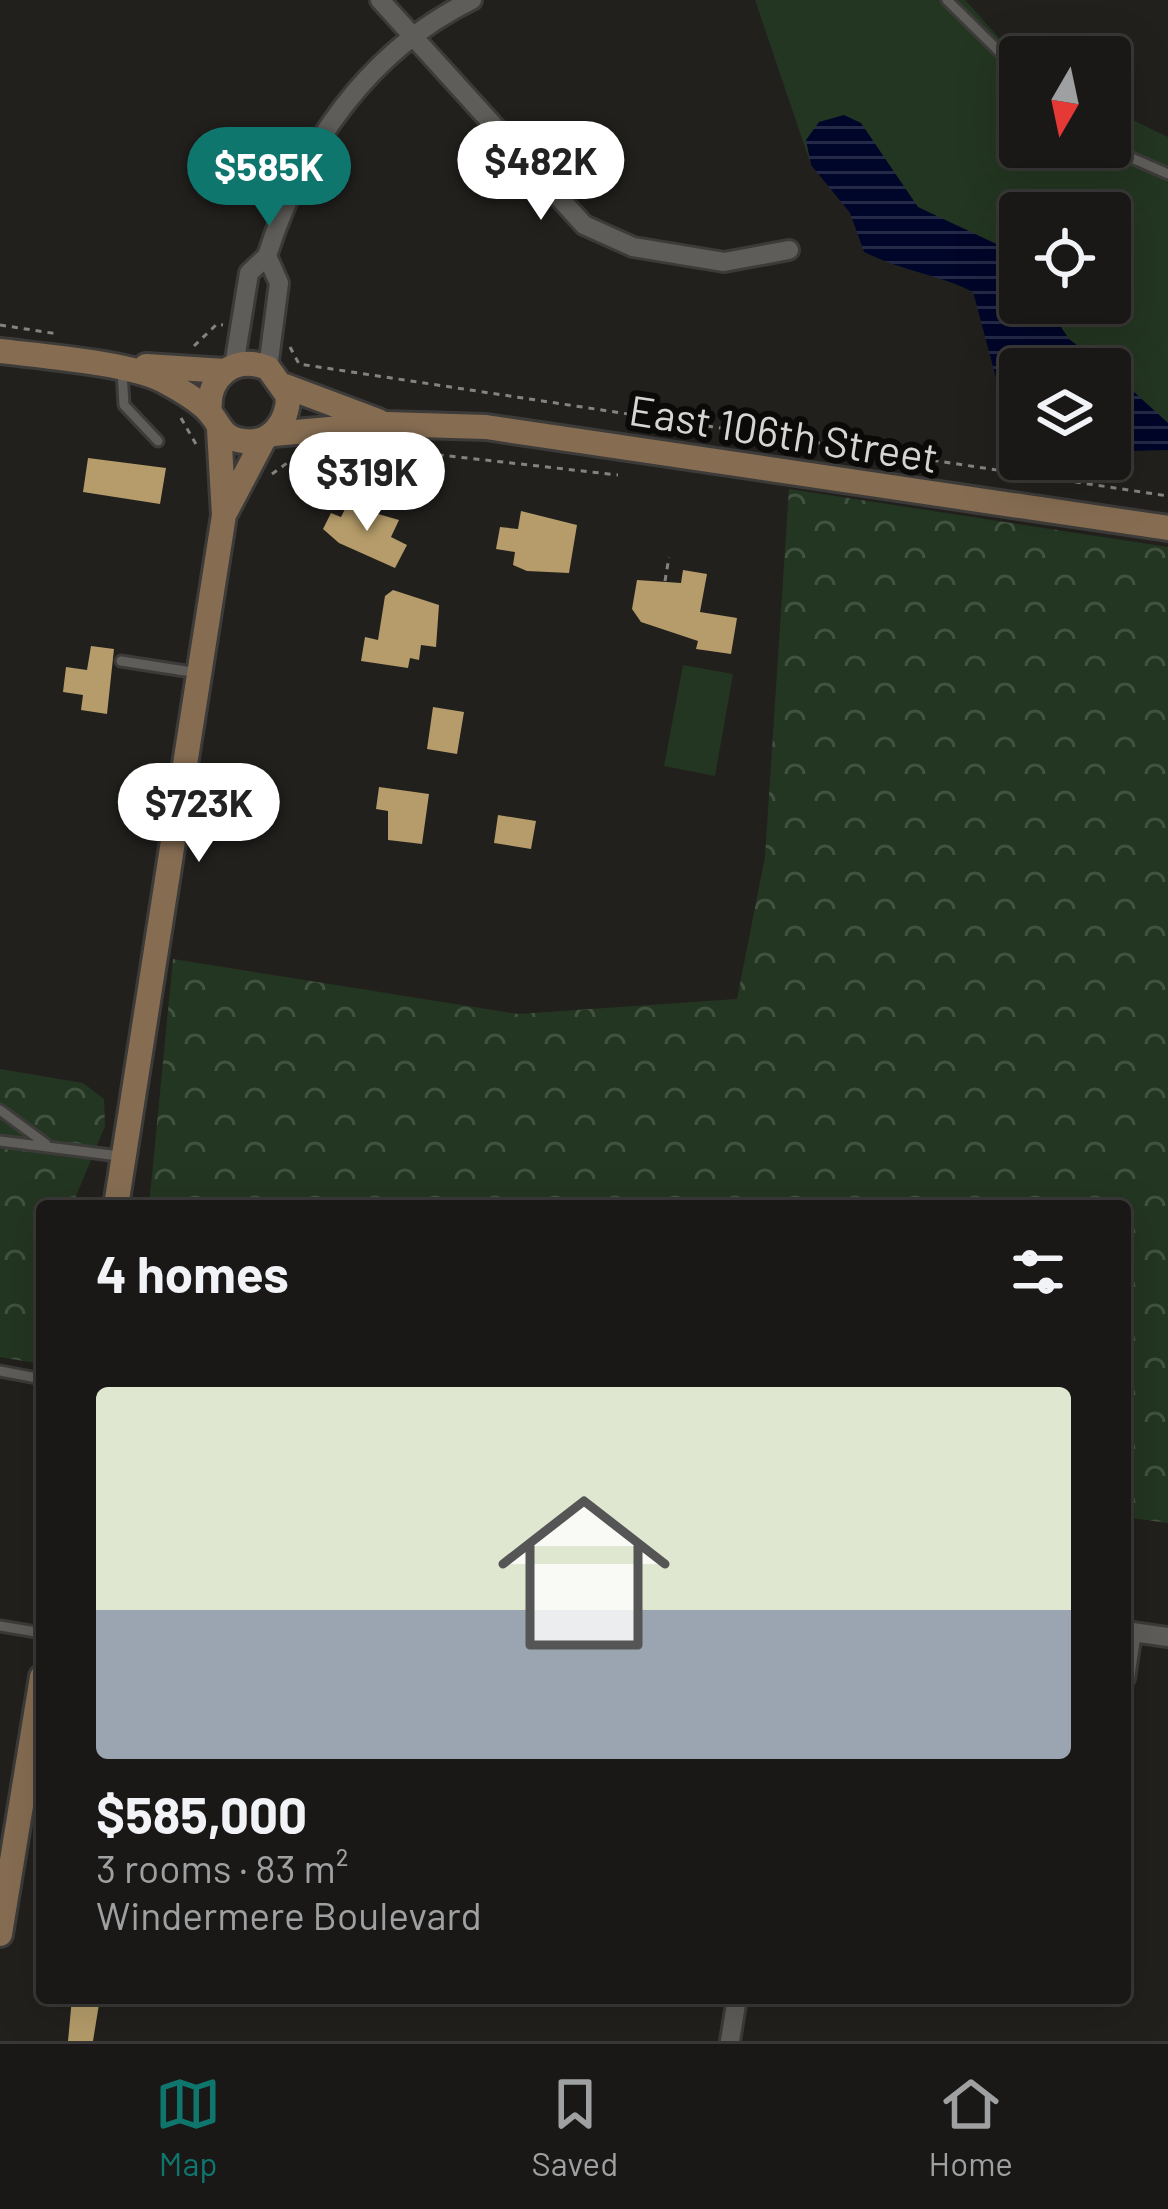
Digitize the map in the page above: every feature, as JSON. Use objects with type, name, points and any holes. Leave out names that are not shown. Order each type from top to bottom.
[{"type":"street","points":[[380,0],[566,210],[606,238],[724,262],[789,250]]},
{"type":"street","points":[[117,1200],[224,515],[212,387],[230,369],[249,273],[268,256],[296,179],[328,127],[353,92],[409,38],[472,0]]},
{"type":"street","points":[[224,515],[268,436],[286,417],[277,377],[278,284],[268,256]]},
{"type":"street","points":[[0,350],[161,379],[236,440],[268,436]]},
{"type":"street","points":[[71,361],[230,369],[250,363],[277,377]]},
{"type":"street","name":"East 106th Street","points":[[277,377],[382,436]]},
{"type":"street","name":"East 106th Street","points":[[268,436],[382,436],[486,427],[1168,528]]},
{"type":"street","points":[[1131,1631],[1168,1637]]},
{"type":"street","points":[[0,1934],[36,1714]]},
{"type":"street","points":[[730,2041],[736,2004]]},
{"type":"lane","points":[[947,0],[999,51]]},
{"type":"lane","points":[[1131,158],[1168,174]]},
{"type":"lane","points":[[122,371],[124,405],[158,441]]},
{"type":"lane","points":[[121,661],[199,673]]},
{"type":"lane","points":[[0,1110],[17,1118],[50,1147]]},
{"type":"lane","points":[[0,1141],[123,1157]]},
{"type":"lane","points":[[0,1371],[36,1378]]},
{"type":"lane","points":[[0,1626],[36,1632]]},
{"type":"path","points":[[286,336],[299,364],[1168,496]]},
{"type":"path","points":[[382,436],[618,475]]},
{"type":"path","points":[[665,580],[669,557]]},
{"type":"green space","points":[[755,0],[965,0],[999,38],[999,168],[1131,168],[1131,119],[1168,137],[1168,450],[1131,449],[1131,348],[999,348],[999,389],[973,292],[864,252],[850,213],[811,165]]},
{"type":"green space","points":[[789,489],[1168,547],[1168,1523],[1131,1518],[1131,1200],[150,1200],[173,959],[518,1014],[737,999],[765,857]]},
{"type":"green space","points":[[683,665],[733,674],[715,776],[664,766]]},
{"type":"green space","points":[[0,1069],[83,1083],[104,1099],[105,1126],[74,1200],[36,1200],[36,1363],[0,1357]]},
{"type":"water","points":[[844,115],[861,123],[918,207],[999,245],[999,324],[1059,324],[1081,348],[999,348],[999,389],[973,292],[864,252],[850,213],[811,165],[806,140],[819,122]]},
{"type":"water","points":[[1131,389],[1168,423],[1168,450],[1131,449]]},
{"type":"building","points":[[88,458],[166,468],[160,504],[83,492]]},
{"type":"building","points":[[347,505],[399,520],[391,537],[407,545],[395,568],[339,543],[323,529],[331,513],[341,517]]},
{"type":"building","points":[[521,511],[577,525],[569,573],[527,571],[513,565],[515,552],[496,549],[500,527],[518,529]]},
{"type":"building","points":[[683,570],[707,574],[700,612],[737,618],[731,654],[696,649],[698,641],[641,622],[632,609],[637,580],[681,583]]},
{"type":"building","points":[[393,590],[439,605],[436,647],[421,645],[419,660],[410,658],[408,668],[361,661],[365,637],[378,640],[385,596]]},
{"type":"building","points":[[91,646],[114,649],[107,714],[81,710],[83,695],[63,692],[66,667],[87,670]]},
{"type":"building","points":[[433,707],[464,712],[457,754],[427,749]]},
{"type":"building","points":[[379,787],[429,794],[422,844],[388,840],[388,811],[376,809]]},
{"type":"building","points":[[498,815],[536,821],[531,849],[494,843]]},
{"type":"building","points":[[71,2004],[99,2004],[93,2041],[68,2041]]}]
